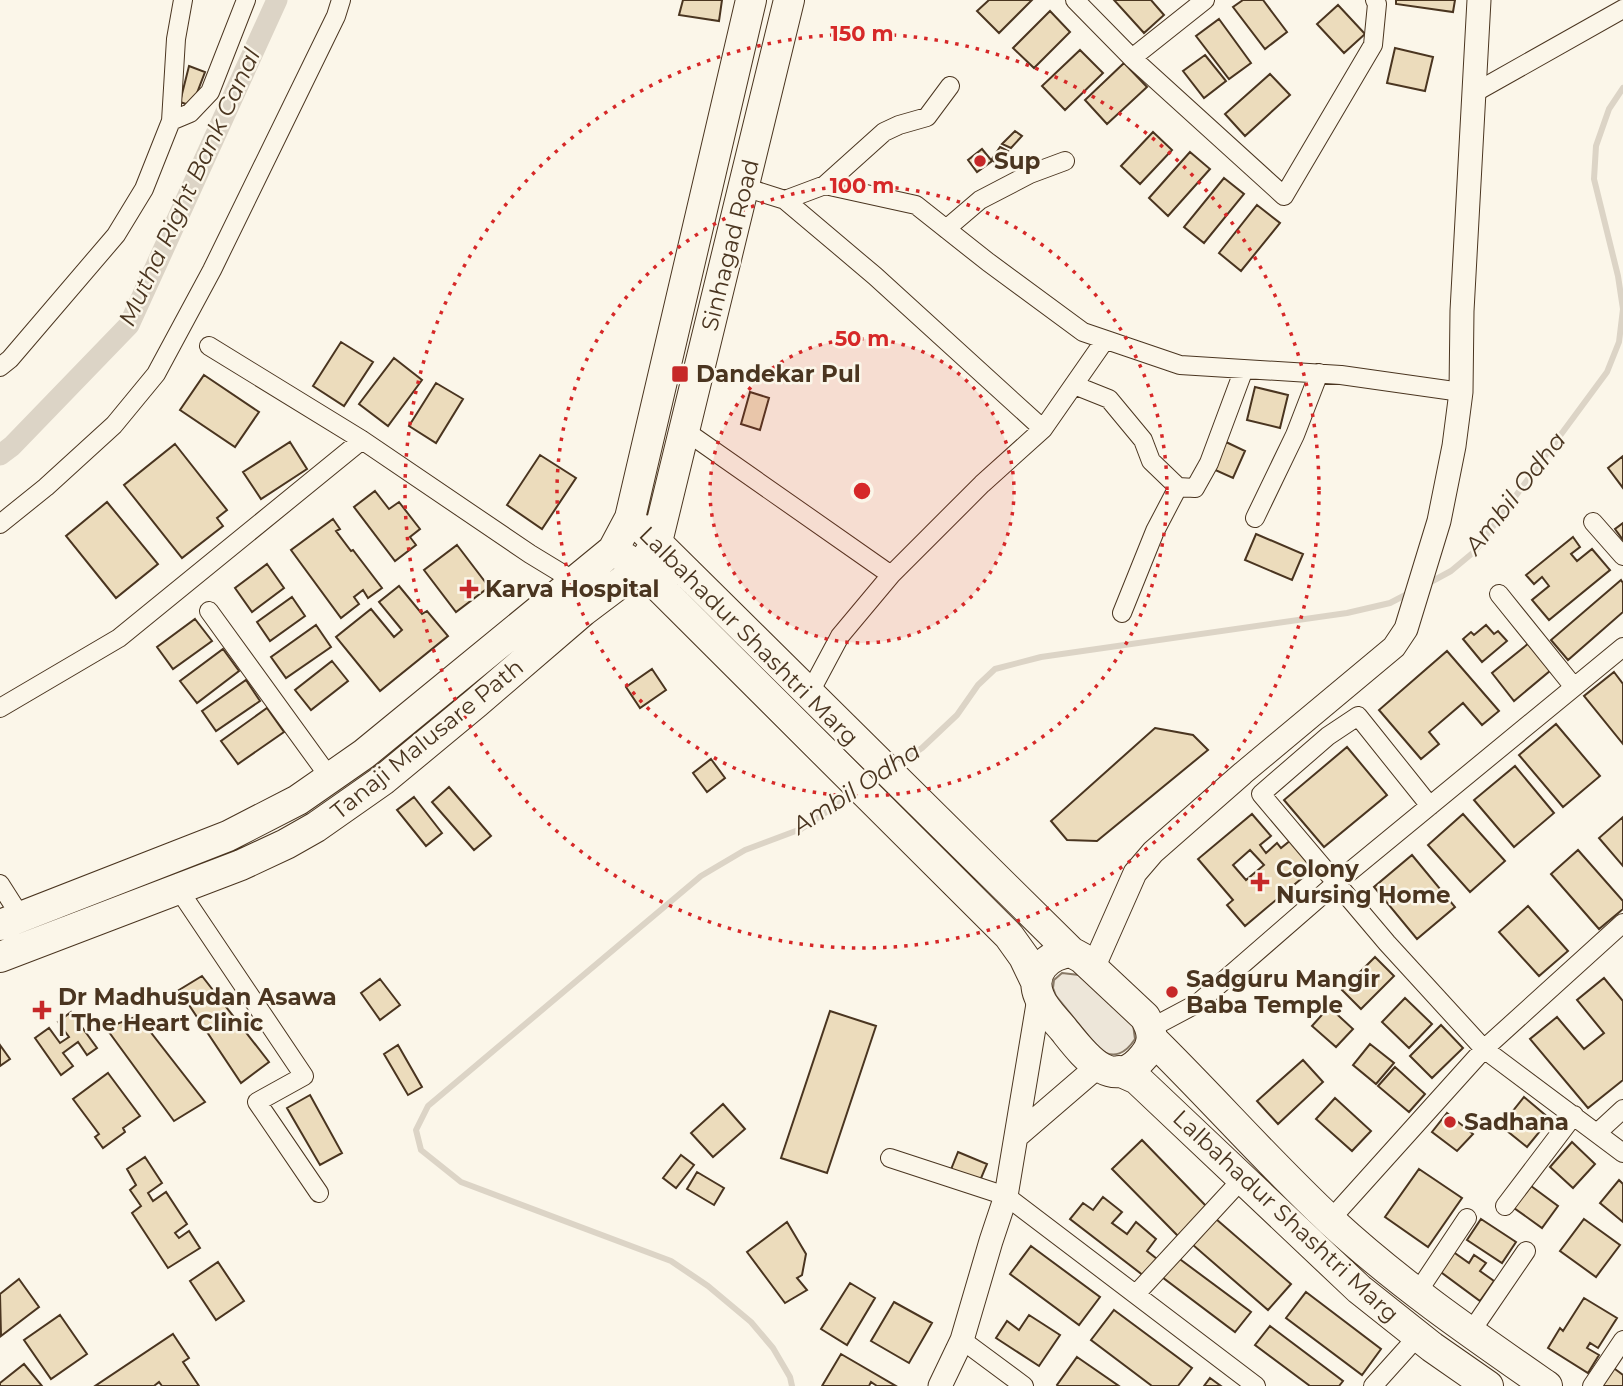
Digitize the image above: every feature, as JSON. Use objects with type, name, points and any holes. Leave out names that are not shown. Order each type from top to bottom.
[{"type":"main road","name":"Sinhagad Road","points":[[614,548],[630,518],[751,0]]},
{"type":"main road","name":"Sinhagad Road","points":[[640,568],[657,542],[789,0]]},
{"type":"main road","points":[[717,147],[752,153]]},
{"type":"main road","name":"Lalbahadur Shashtri Marg","points":[[630,518],[1016,899],[1145,1017],[1152,1033],[1330,1220],[1417,1293],[1546,1386]]},
{"type":"main road","name":"Lalbahadur Shashtri Marg","points":[[614,548],[640,568],[995,921],[1014,942],[1038,990],[1085,1057],[1108,1069],[1138,1079],[1359,1289],[1418,1336],[1488,1386]]},
{"type":"main road","name":"Tanaji Malusare Path","points":[[11,921],[228,836],[280,811],[364,754],[614,548]]},
{"type":"main road","name":"Tanaji Malusare Path","points":[[0,957],[179,890],[286,844],[316,827],[383,779],[583,611],[640,568]]},
{"type":"main road","points":[[405,720],[425,745]]},
{"type":"main road","points":[[1038,990],[1040,968],[1046,962],[1064,953],[1082,960]]},
{"type":"main road","points":[[1108,1069],[1130,1068],[1141,1060],[1148,1051],[1152,1033]]},
{"type":"street","points":[[0,367],[116,235],[144,189],[171,121],[176,39],[183,0]]},
{"type":"street","points":[[171,121],[190,113],[210,92],[246,0]]},
{"type":"street","points":[[0,524],[46,487],[114,425],[156,374],[212,270],[336,16],[341,0]]},
{"type":"street","points":[[1075,0],[1132,58],[1284,195],[1373,45],[1377,4],[1375,0]]},
{"type":"street","points":[[1132,58],[1205,0]]},
{"type":"street","points":[[1082,960],[1135,873],[1153,852],[1394,647],[1406,629],[1439,521],[1454,446],[1461,392],[1462,312],[1479,0]]},
{"type":"street","points":[[1474,93],[1623,9]]},
{"type":"street","points":[[785,200],[825,185],[884,132],[928,117],[950,86]]},
{"type":"street","points":[[946,229],[980,200],[1030,174],[1065,161]]},
{"type":"street","points":[[825,185],[916,205],[1083,332],[1180,365],[1319,373],[1461,392]]},
{"type":"street","points":[[744,187],[785,200],[875,276],[1043,429]]},
{"type":"street","points":[[809,694],[840,636],[891,575],[982,484],[1043,429],[1105,340]]},
{"type":"street","points":[[209,346],[362,440],[530,554],[576,582]]},
{"type":"street","points":[[1074,384],[1109,399],[1143,440],[1151,461],[1178,487],[1195,488],[1209,463],[1244,369]]},
{"type":"street","points":[[1255,518],[1295,435],[1319,373]]},
{"type":"street","points":[[684,430],[891,575]]},
{"type":"street","points":[[0,708],[119,638],[362,440]]},
{"type":"street","points":[[1122,613],[1155,531],[1178,487]]},
{"type":"street","points":[[1593,522],[1623,556]]},
{"type":"street","points":[[1499,594],[1574,687]]},
{"type":"street","points":[[209,611],[330,778]]},
{"type":"street","points":[[1152,1033],[1198,1003],[1336,883],[1623,647]]},
{"type":"street","points":[[1430,806],[1358,716],[1328,736],[1261,794],[1336,883],[1484,1049],[1623,1153]]},
{"type":"street","points":[[0,884],[11,921]]},
{"type":"street","points":[[179,890],[304,1076],[257,1102],[319,1193]]},
{"type":"street","points":[[1330,1220],[1484,1049],[1623,923]]},
{"type":"street","points":[[940,1386],[962,1340],[990,1241],[1006,1196],[1018,1135],[1038,990]]},
{"type":"street","points":[[1018,1135],[1108,1069]]},
{"type":"street","points":[[1597,1133],[1623,1109]]},
{"type":"street","points":[[1505,1206],[1574,1115]]},
{"type":"street","points":[[890,1158],[1006,1196],[1256,1386]]},
{"type":"street","points":[[1136,1294],[1243,1178]]},
{"type":"street","points":[[1417,1293],[1467,1218]]},
{"type":"street","points":[[1470,1333],[1526,1251]]},
{"type":"street","points":[[1373,1386],[1418,1336]]},
{"type":"street","points":[[962,1340],[1024,1386]]},
{"type":"street","points":[[1592,1386],[1623,1340]]},
{"type":"shaded area","points":[[1062,973],[1079,975],[1133,1024],[1135,1039],[1128,1048],[1115,1054],[1099,1049],[1056,996],[1054,980]]},
{"type":"building","points":[[683,0],[722,0],[719,21],[679,15]]},
{"type":"building","points":[[989,0],[1032,0],[999,33],[977,11]]},
{"type":"building","points":[[1114,0],[1151,0],[1164,15],[1144,33]]},
{"type":"building","points":[[1243,0],[1263,0],[1287,32],[1265,49],[1233,7]]},
{"type":"building","points":[[1396,0],[1455,0],[1453,12],[1396,4]]},
{"type":"building","points":[[1338,5],[1365,34],[1344,53],[1317,24]]},
{"type":"building","points":[[1050,11],[1070,32],[1034,68],[1013,48]]},
{"type":"building","points":[[1219,19],[1251,63],[1229,79],[1196,36]]},
{"type":"building","points":[[1395,48],[1433,57],[1425,91],[1387,83]]},
{"type":"building","points":[[1080,50],[1103,73],[1065,110],[1042,86]]},
{"type":"building","points":[[1205,55],[1226,81],[1204,98],[1183,71]]},
{"type":"building","points":[[1124,63],[1147,87],[1107,124],[1085,100]]},
{"type":"building","points":[[189,66],[205,72],[192,106],[180,102]]},
{"type":"building","points":[[1270,74],[1290,95],[1245,136],[1225,114]]},
{"type":"building","points":[[1015,131],[1022,136],[1011,148],[1002,144]]},
{"type":"building","points":[[1153,132],[1172,150],[1140,184],[1121,166]]},
{"type":"building","points":[[1000,147],[1008,151],[997,165],[992,159]]},
{"type":"building","name":"Sup","points":[[982,149],[992,161],[977,172],[968,160]]},
{"type":"building","points":[[1190,152],[1210,169],[1168,216],[1149,198]]},
{"type":"building","points":[[1224,178],[1244,194],[1204,243],[1184,227]]},
{"type":"building","points":[[1257,205],[1280,223],[1241,271],[1219,253]]},
{"type":"building","points":[[341,342],[373,362],[344,406],[313,386]]},
{"type":"building","points":[[394,358],[422,380],[388,426],[359,404]]},
{"type":"building","points":[[204,375],[259,412],[235,447],[180,410]]},
{"type":"building","points":[[436,383],[463,399],[436,443],[409,426]]},
{"type":"building","points":[[1255,387],[1288,395],[1280,428],[1247,420]]},
{"type":"building","points":[[750,392],[769,398],[760,430],[741,424]]},
{"type":"building","points":[[290,442],[307,469],[261,499],[243,472]]},
{"type":"building","points":[[1226,442],[1245,451],[1233,478],[1213,469]]},
{"type":"building","points":[[175,444],[227,510],[217,518],[223,526],[182,558],[124,485]]},
{"type":"building","points":[[540,455],[576,478],[542,529],[507,505]]},
{"type":"building","points":[[1623,456],[1623,488],[1608,468]]},
{"type":"building","points":[[375,491],[389,509],[399,502],[420,529],[410,537],[416,545],[395,561],[354,507]]},
{"type":"building","points":[[107,502],[158,564],[116,598],[66,536]]},
{"type":"building","points":[[333,519],[340,529],[336,531],[382,588],[368,598],[363,590],[354,597],[359,604],[341,618],[291,550]]},
{"type":"building","points":[[1623,523],[1623,540],[1615,529]]},
{"type":"building","points":[[1256,534],[1303,554],[1292,580],[1245,560]]},
{"type":"building","points":[[1573,537],[1580,547],[1571,554],[1577,561],[1592,549],[1610,570],[1549,620],[1532,600],[1549,586],[1542,577],[1534,584],[1526,575]]},
{"type":"building","points":[[457,545],[489,587],[456,612],[424,570]]},
{"type":"building","points":[[267,564],[284,588],[252,612],[235,588]]},
{"type":"building","points":[[1621,580],[1623,612],[1568,660],[1551,640]]},
{"type":"building","points":[[399,586],[422,614],[427,611],[448,636],[380,691],[336,637],[371,609],[394,637],[402,630],[379,602]]},
{"type":"building","points":[[292,597],[305,616],[270,641],[257,622]]},
{"type":"building","points":[[195,619],[212,641],[173,669],[157,647]]},
{"type":"building","points":[[316,625],[331,647],[286,678],[271,657]]},
{"type":"building","points":[[1486,625],[1494,634],[1498,631],[1507,641],[1482,662],[1463,639],[1471,632],[1474,635]]},
{"type":"building","points":[[1529,643],[1551,670],[1514,701],[1492,673]]},
{"type":"building","points":[[223,649],[239,671],[197,703],[180,681]]},
{"type":"building","points":[[1447,651],[1499,711],[1482,725],[1463,703],[1429,732],[1439,744],[1421,759],[1379,710]]},
{"type":"building","points":[[332,661],[348,681],[311,710],[295,690]]},
{"type":"building","points":[[652,669],[666,690],[640,708],[626,687]]},
{"type":"building","points":[[1614,672],[1623,684],[1623,744],[1584,696]]},
{"type":"building","points":[[246,680],[260,701],[216,731],[202,711]]},
{"type":"building","points":[[267,708],[284,732],[238,764],[221,741]]},
{"type":"building","points":[[1556,724],[1600,776],[1563,807],[1519,755]]},
{"type":"building","points":[[1155,728],[1193,735],[1208,750],[1097,841],[1067,840],[1051,821]]},
{"type":"building","points":[[1347,747],[1387,795],[1324,847],[1284,800]]},
{"type":"building","points":[[711,759],[725,778],[707,792],[693,773]]},
{"type":"building","points":[[1515,766],[1554,813],[1514,847],[1474,800]]},
{"type":"building","points":[[449,787],[491,836],[474,850],[432,802]]},
{"type":"building","points":[[414,797],[442,833],[426,846],[397,810]]},
{"type":"building","points":[[1252,814],[1271,836],[1260,845],[1266,853],[1277,843],[1281,848],[1291,840],[1314,868],[1245,926],[1227,905],[1233,900],[1198,859]],"holes":[[[1250,850],[1264,865],[1246,880],[1233,865]]]},
{"type":"building","points":[[1463,814],[1505,861],[1470,892],[1428,845]]},
{"type":"building","points":[[1623,817],[1623,866],[1599,838]]},
{"type":"building","points":[[1578,850],[1623,901],[1623,909],[1599,929],[1551,874]]},
{"type":"building","points":[[1412,855],[1455,907],[1417,939],[1374,887]]},
{"type":"building","points":[[1528,906],[1568,951],[1539,976],[1499,932]]},
{"type":"building","points":[[1375,957],[1394,976],[1361,1009],[1342,990]]},
{"type":"building","points":[[202,976],[269,1062],[241,1083],[179,990]]},
{"type":"building","points":[[1604,978],[1623,1001],[1623,1080],[1588,1108],[1530,1039],[1557,1017],[1584,1049],[1604,1033],[1577,1000]]},
{"type":"building","points":[[380,979],[400,1005],[380,1020],[361,993]]},
{"type":"building","points":[[1405,998],[1432,1024],[1409,1048],[1382,1022]]},
{"type":"building","points":[[1329,1007],[1353,1029],[1336,1047],[1312,1026]]},
{"type":"building","points":[[830,1011],[876,1026],[827,1173],[781,1158]]},
{"type":"building","points":[[71,1012],[97,1048],[87,1055],[78,1042],[63,1053],[73,1066],[61,1075],[35,1038],[49,1028],[60,1043],[69,1037],[58,1022]]},
{"type":"building","points":[[138,1016],[205,1102],[174,1121],[106,1028]]},
{"type":"building","points":[[1441,1025],[1463,1048],[1432,1078],[1410,1056]]},
{"type":"building","points":[[1370,1044],[1394,1063],[1376,1084],[1353,1065]]},
{"type":"building","points":[[0,1045],[10,1059],[0,1066]]},
{"type":"building","points":[[398,1045],[422,1087],[408,1095],[384,1054]]},
{"type":"building","points":[[1303,1060],[1323,1082],[1278,1124],[1257,1101]]},
{"type":"building","points":[[1395,1067],[1425,1094],[1409,1112],[1378,1086]]},
{"type":"building","points":[[108,1073],[140,1116],[123,1128],[125,1132],[103,1148],[95,1137],[99,1134],[73,1099]]},
{"type":"building","points":[[310,1095],[342,1153],[320,1165],[287,1108]]},
{"type":"building","points":[[1524,1097],[1550,1119],[1527,1147],[1501,1126]]},
{"type":"building","points":[[1335,1098],[1371,1131],[1352,1151],[1316,1119]]},
{"type":"building","points":[[723,1104],[745,1129],[713,1157],[691,1133]]},
{"type":"building","name":"Sadhana","points":[[1447,1113],[1473,1134],[1457,1151],[1432,1132]]},
{"type":"building","points":[[1142,1140],[1208,1208],[1178,1236],[1112,1169]]},
{"type":"building","points":[[1572,1142],[1595,1164],[1573,1188],[1550,1167]]},
{"type":"building","points":[[958,1152],[987,1164],[979,1183],[950,1172]]},
{"type":"building","points":[[681,1155],[694,1165],[676,1188],[663,1178]]},
{"type":"building","points":[[145,1157],[162,1183],[148,1193],[153,1201],[166,1192],[187,1224],[175,1233],[179,1238],[189,1231],[200,1248],[168,1268],[132,1213],[141,1206],[130,1190],[136,1185],[127,1169]]},
{"type":"building","points":[[1419,1169],[1462,1198],[1428,1247],[1385,1217]]},
{"type":"building","points":[[697,1172],[724,1188],[714,1205],[687,1189]]},
{"type":"building","points":[[1619,1180],[1623,1184],[1623,1222],[1600,1203]]},
{"type":"building","points":[[1531,1186],[1558,1206],[1542,1228],[1514,1208]]},
{"type":"building","points":[[1103,1197],[1122,1212],[1112,1223],[1127,1234],[1136,1222],[1156,1239],[1147,1251],[1157,1259],[1144,1276],[1070,1219],[1083,1203],[1093,1210]]},
{"type":"building","points":[[1216,1219],[1291,1284],[1268,1310],[1193,1245]]},
{"type":"building","points":[[1481,1219],[1516,1242],[1502,1263],[1467,1240]]},
{"type":"building","points":[[1584,1219],[1620,1245],[1596,1277],[1560,1251]]},
{"type":"building","points":[[787,1222],[806,1254],[802,1275],[797,1278],[807,1290],[785,1303],[747,1252]]},
{"type":"building","points":[[1031,1246],[1100,1297],[1079,1325],[1010,1274]]},
{"type":"building","points":[[1452,1251],[1469,1263],[1474,1255],[1486,1263],[1480,1271],[1494,1281],[1480,1301],[1438,1270]]},
{"type":"building","points":[[1177,1257],[1251,1312],[1235,1332],[1162,1277]]},
{"type":"building","points":[[218,1262],[244,1301],[216,1320],[190,1281]]},
{"type":"building","points":[[19,1279],[39,1307],[1,1336],[0,1294]]},
{"type":"building","points":[[850,1283],[875,1298],[847,1345],[821,1329]]},
{"type":"building","points":[[1306,1292],[1381,1349],[1362,1375],[1286,1318]]},
{"type":"building","points":[[1584,1298],[1617,1318],[1598,1348],[1590,1343],[1587,1348],[1599,1355],[1588,1373],[1548,1348],[1560,1328],[1563,1331]]},
{"type":"building","points":[[894,1302],[932,1323],[909,1363],[871,1341]]},
{"type":"building","points":[[1114,1310],[1192,1368],[1178,1386],[1152,1386],[1091,1340]]},
{"type":"building","points":[[60,1315],[87,1354],[51,1379],[24,1340]]},
{"type":"building","points":[[1029,1315],[1060,1335],[1039,1366],[996,1338],[1007,1321],[1019,1330]]},
{"type":"building","points":[[1270,1326],[1343,1381],[1339,1386],[1310,1386],[1255,1345]]},
{"type":"building","points":[[173,1334],[189,1358],[183,1362],[199,1386],[162,1386],[159,1382],[154,1386],[95,1386]]},
{"type":"building","points":[[841,1354],[896,1386],[877,1386],[871,1382],[869,1386],[822,1386]]},
{"type":"building","points":[[1077,1357],[1119,1386],[1058,1386]]},
{"type":"building","points":[[24,1364],[42,1386],[0,1386],[0,1383]]},
{"type":"building","points":[[1611,1366],[1623,1375],[1623,1386],[1595,1386]]},
{"type":"building","points":[[1210,1378],[1221,1386],[1204,1386]]},
{"type":"waterway","name":"Mutha Right Bank Canal","points":[[0,455],[12,446],[129,325],[277,0]]},
{"type":"waterway","name":"Ambil Odha","points":[[1427,584],[1451,571],[1475,551],[1607,372],[1619,342],[1623,309],[1618,276],[1594,179],[1596,146],[1609,109],[1623,88]]},
{"type":"waterway","name":"Ambil Odha","points":[[894,767],[922,748],[957,715],[978,685],[995,669],[1041,657],[1347,613],[1390,603],[1411,592]]},
{"type":"waterway","name":"Ambil Odha","points":[[792,1386],[790,1377],[773,1348],[751,1322],[708,1286],[671,1261],[461,1182],[421,1150],[416,1130],[428,1106],[701,876],[745,850],[801,829],[855,793]]},
{"type":"place","name":"Sup","points":[[980,161]]},
{"type":"place","name":"Dandekar Pul","points":[[680,374]]},
{"type":"place","name":"Karva Hospital","points":[[469,589]]},
{"type":"place","name":"Colony Nursing Home","points":[[1260,882]]},
{"type":"place","name":"Sadguru Mangir Baba Temple","points":[[1172,992]]},
{"type":"place","name":"Dr Madhusudan Asawa | The Heart Clinic","points":[[42,1010]]},
{"type":"place","name":"Sadhana","points":[[1450,1122]]}]
